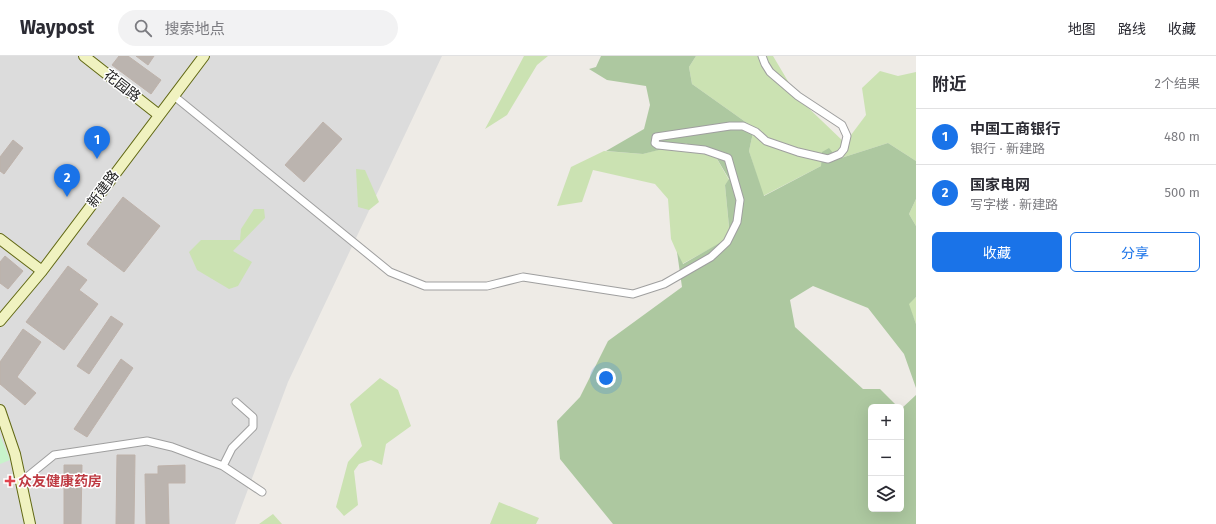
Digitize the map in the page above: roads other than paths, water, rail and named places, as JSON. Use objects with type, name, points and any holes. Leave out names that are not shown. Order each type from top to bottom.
[{"type":"main road","name":"花园路","points":[[84,56],[159,115]]},
{"type":"main road","name":"新建路","points":[[0,321],[42,271],[204,56]]},
{"type":"main road","points":[[0,239],[42,271]]},
{"type":"main road","points":[[0,410],[15,454],[30,524]]},
{"type":"street","points":[[174,96],[390,272],[425,286],[486,286],[523,278],[633,294],[664,284],[711,257],[727,242],[737,222],[740,200],[728,158],[705,150],[658,145],[655,143],[656,137],[730,126],[743,126],[756,132],[766,141],[822,158],[835,157],[844,149],[847,136],[842,125],[798,96],[770,72],[762,56]]},
{"type":"street","points":[[223,466],[232,448],[254,427],[253,417],[236,402]]},
{"type":"street","points":[[22,481],[54,455],[146,442],[172,447],[223,466],[262,492]]},
{"type":"place","name":"中国工商银行","points":[[97,159]]},
{"type":"place","name":"国家电网","points":[[67,197]]},
{"type":"place","name":"众友健康药房","points":[[10,481]]}]
